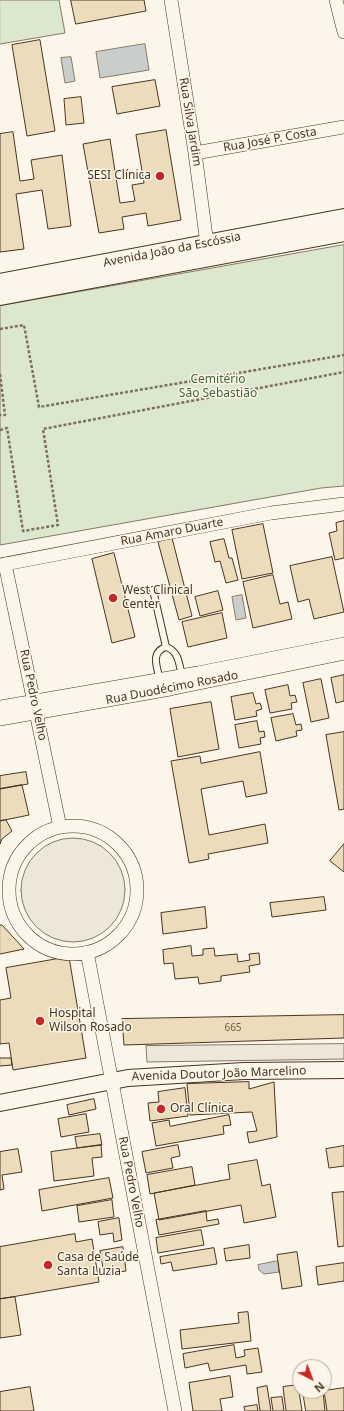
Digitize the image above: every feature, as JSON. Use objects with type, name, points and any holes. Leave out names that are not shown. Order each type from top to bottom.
[{"type":"main road","name":"Avenida João da Escóssia","points":[[0,283],[344,218]]},
{"type":"main road","name":"Avenida João da Escóssia","points":[[0,296],[344,232]]},
{"type":"street","name":"Rua Silva Jardim","points":[[171,0],[195,153],[207,244]]},
{"type":"street","points":[[336,0],[344,32]]},
{"type":"street","name":"Rua José P. Costa","points":[[195,153],[344,128]]},
{"type":"street","name":"Rua Amaro Duarte","points":[[2,564],[271,513],[344,504]]},
{"type":"street","name":"Rua Pedro Velho","points":[[2,564],[35,707],[60,827]]},
{"type":"street","name":"Rua Duodécimo Rosado","points":[[0,719],[35,707],[160,680],[344,644]]},
{"type":"street","name":"Rua Duodécimo Rosado","points":[[0,708],[35,707],[170,689],[344,653]]},
{"type":"street","points":[[60,827],[87,827],[111,838],[121,847],[128,858],[135,876],[137,896],[129,921],[111,941],[100,948],[87,952],[65,954],[35,942],[6,908],[14,866],[19,856],[25,848],[41,834],[60,827]]},
{"type":"street","name":"Rua Pedro Velho","points":[[87,952],[175,1411]]},
{"type":"street","name":"Avenida Doutor João Marcelino","points":[[0,1103],[128,1078],[244,1071],[344,1070]]},
{"type":"lane","points":[[153,590],[166,647]]},
{"type":"lane","points":[[160,680],[155,659],[159,649],[166,647],[173,649],[182,676]]},
{"type":"path","points":[[0,329],[24,325],[39,407],[344,355]]},
{"type":"path","points":[[0,430],[7,428],[23,531],[58,525],[43,429],[344,372]]},
{"type":"path","points":[[0,374],[5,414],[0,415]]},
{"type":"green space","points":[[0,0],[59,0],[65,33],[0,44]]},
{"type":"green space","name":"Cemitério São Sebastião","points":[[344,245],[344,486],[321,488],[0,545],[0,306]]},
{"type":"shaded area","points":[[145,44],[149,70],[100,78],[96,52]]},
{"type":"shaded area","points":[[71,57],[75,81],[65,83],[61,58]]},
{"type":"shaded area","points":[[242,595],[246,618],[236,620],[232,597]]},
{"type":"shaded area","points":[[73,838],[93,842],[110,853],[121,870],[125,890],[121,910],[110,927],[93,938],[73,942],[53,938],[36,927],[25,910],[21,890],[25,870],[36,853],[53,842]]},
{"type":"shaded area","points":[[344,1044],[344,1059],[147,1062],[146,1046]]},
{"type":"shaded area","points":[[278,1261],[279,1272],[264,1274],[259,1270],[258,1265]]},
{"type":"building","points":[[71,0],[144,0],[146,11],[76,24]]},
{"type":"building","points":[[40,40],[55,131],[27,136],[12,45]]},
{"type":"building","points":[[155,80],[160,106],[117,114],[112,87]]},
{"type":"building","points":[[81,97],[84,123],[66,125],[64,99]]},
{"type":"building","points":[[166,130],[181,220],[148,226],[146,213],[122,217],[124,229],[99,233],[83,144],[110,139],[120,203],[135,201],[132,185],[144,183],[136,135]]},
{"type":"building","points":[[13,132],[20,181],[34,179],[31,160],[62,155],[71,226],[48,229],[42,190],[16,194],[24,249],[0,252],[0,134]]},
{"type":"building","points":[[344,521],[344,558],[335,560],[329,533],[337,531],[336,523]]},
{"type":"building","points":[[263,524],[273,573],[242,579],[232,530]]},
{"type":"building","points":[[172,538],[192,616],[179,620],[158,542]]},
{"type":"building","points":[[224,539],[229,558],[232,558],[238,580],[226,583],[220,561],[215,562],[210,542]]},
{"type":"building","name":"West Clinical Center","points":[[114,553],[135,637],[112,643],[92,559]]},
{"type":"building","points":[[332,557],[344,612],[314,619],[309,599],[298,602],[290,566]]},
{"type":"building","points":[[273,575],[280,604],[288,602],[292,619],[253,628],[243,582]]},
{"type":"building","points":[[218,591],[223,610],[200,616],[195,597]]},
{"type":"building","points":[[222,613],[227,638],[188,647],[182,622]]},
{"type":"building","points":[[344,675],[344,701],[336,703],[331,678]]},
{"type":"building","points":[[321,679],[329,718],[311,722],[303,683]]},
{"type":"building","points":[[288,685],[290,696],[295,695],[297,702],[291,703],[292,709],[270,713],[265,690]]},
{"type":"building","points":[[253,693],[256,704],[260,703],[262,709],[256,711],[257,716],[235,720],[231,697]]},
{"type":"building","points":[[211,702],[219,749],[178,757],[170,709]]},
{"type":"building","points":[[293,714],[296,725],[301,724],[302,730],[296,731],[297,736],[276,741],[271,718]]},
{"type":"building","points":[[257,721],[259,732],[264,731],[265,737],[260,738],[261,744],[239,748],[235,725]]},
{"type":"building","points":[[344,732],[344,809],[339,810],[326,735]]},
{"type":"building","points":[[260,752],[267,793],[246,797],[243,781],[201,789],[209,835],[265,824],[268,843],[208,854],[209,859],[189,863],[171,761],[200,756],[201,763]]},
{"type":"building","points":[[26,772],[28,784],[0,789],[0,776]]},
{"type":"building","points":[[22,785],[29,815],[0,821],[0,789]]},
{"type":"building","points":[[6,820],[12,831],[2,839],[0,844],[0,821]]},
{"type":"building","points":[[344,844],[344,872],[330,861]]},
{"type":"building","points":[[324,897],[326,910],[272,917],[270,903]]},
{"type":"building","points":[[205,907],[207,928],[163,934],[161,913]]},
{"type":"building","points":[[0,925],[2,925],[24,949],[0,954]]},
{"type":"building","points":[[191,946],[192,956],[203,955],[203,949],[214,948],[215,956],[237,954],[238,962],[250,960],[249,954],[259,953],[260,964],[249,966],[250,972],[221,976],[221,981],[199,984],[198,977],[175,979],[173,963],[164,964],[163,950]]},
{"type":"building","name":"Hospital Wilson Rosado","points":[[69,957],[86,1058],[13,1070],[9,1043],[0,1044],[0,1000],[11,998],[6,968]]},
{"type":"building","points":[[344,1015],[344,1038],[124,1045],[122,1019]]},
{"type":"building","points":[[0,1058],[11,1058],[12,1065],[0,1066]]},
{"type":"building","points":[[249,1082],[249,1089],[274,1082],[277,1137],[249,1143],[247,1132],[257,1131],[252,1112],[190,1115],[187,1084]]},
{"type":"building","points":[[185,1088],[188,1116],[150,1121],[148,1103],[159,1102],[158,1092]]},
{"type":"building","points":[[94,1099],[96,1109],[69,1115],[67,1105]]},
{"type":"building","points":[[86,1114],[89,1132],[61,1137],[58,1119]]},
{"type":"building","points":[[229,1115],[231,1125],[223,1126],[224,1134],[156,1146],[152,1123],[169,1120],[170,1126]]},
{"type":"building","points":[[100,1134],[102,1145],[77,1148],[75,1137]]},
{"type":"building","points":[[101,1145],[102,1157],[92,1158],[94,1176],[54,1181],[51,1152]]},
{"type":"building","points":[[178,1145],[180,1156],[171,1158],[173,1168],[146,1173],[142,1152]]},
{"type":"building","points":[[344,1146],[344,1166],[329,1168],[326,1149]]},
{"type":"building","points":[[18,1149],[22,1172],[2,1175],[4,1189],[0,1190],[0,1152]]},
{"type":"building","points":[[257,1160],[262,1186],[270,1184],[276,1217],[244,1223],[241,1205],[159,1220],[154,1193],[230,1179],[228,1165]]},
{"type":"building","points":[[192,1167],[195,1185],[150,1194],[147,1175]]},
{"type":"building","points":[[109,1178],[113,1198],[42,1211],[39,1190]]},
{"type":"building","points":[[344,1192],[344,1246],[338,1247],[332,1193]]},
{"type":"building","points":[[112,1200],[114,1217],[79,1222],[77,1206]]},
{"type":"building","points":[[206,1211],[207,1221],[218,1219],[219,1224],[159,1235],[156,1220]]},
{"type":"building","points":[[119,1218],[122,1240],[114,1242],[113,1233],[100,1235],[98,1222]]},
{"type":"building","points":[[201,1230],[204,1245],[158,1253],[156,1238]]},
{"type":"building","name":"Casa de Saúde Santa Luzia","points":[[75,1234],[76,1242],[92,1239],[99,1282],[0,1299],[0,1247]]},
{"type":"building","points":[[249,1245],[250,1258],[226,1261],[224,1249]]},
{"type":"building","points":[[123,1247],[126,1271],[104,1274],[100,1251]]},
{"type":"building","points":[[214,1248],[217,1264],[173,1271],[171,1262],[161,1264],[160,1257]]},
{"type":"building","points":[[297,1252],[302,1286],[282,1289],[277,1255]]},
{"type":"building","points":[[344,1263],[344,1281],[318,1285],[316,1267]]},
{"type":"building","points":[[15,1297],[21,1335],[0,1338],[0,1299]]},
{"type":"building","points":[[248,1312],[251,1341],[182,1349],[180,1330],[239,1323],[238,1313]]},
{"type":"building","points":[[234,1345],[236,1358],[245,1356],[244,1350],[258,1348],[262,1372],[247,1374],[246,1365],[210,1371],[208,1363],[185,1368],[183,1354]]},
{"type":"building","points":[[230,1376],[233,1397],[220,1399],[222,1411],[193,1411],[189,1383]]},
{"type":"building","points":[[267,1386],[271,1411],[260,1411],[257,1388]]},
{"type":"building","points":[[292,1386],[292,1399],[300,1399],[302,1411],[286,1411],[283,1387]]},
{"type":"building","points":[[30,1387],[34,1411],[0,1411],[0,1392]]},
{"type":"building","points":[[344,1388],[344,1411],[327,1411],[325,1399],[332,1399],[332,1390]]},
{"type":"building","points":[[282,1397],[284,1411],[273,1411],[271,1398]]},
{"type":"building","points":[[304,1399],[324,1399],[325,1411],[306,1411]]},
{"type":"building","points":[[257,1405],[258,1411],[245,1411],[244,1407]]},
{"type":"place","name":"SESI Clínica","points":[[160,176]]},
{"type":"place","name":"West Clinical Center","points":[[113,598]]},
{"type":"place","name":"Hospital Wilson Rosado","points":[[40,1021]]},
{"type":"place","name":"Oral Clínica","points":[[161,1109]]},
{"type":"place","name":"Casa de Saúde Santa Luzia","points":[[48,1265]]}]
